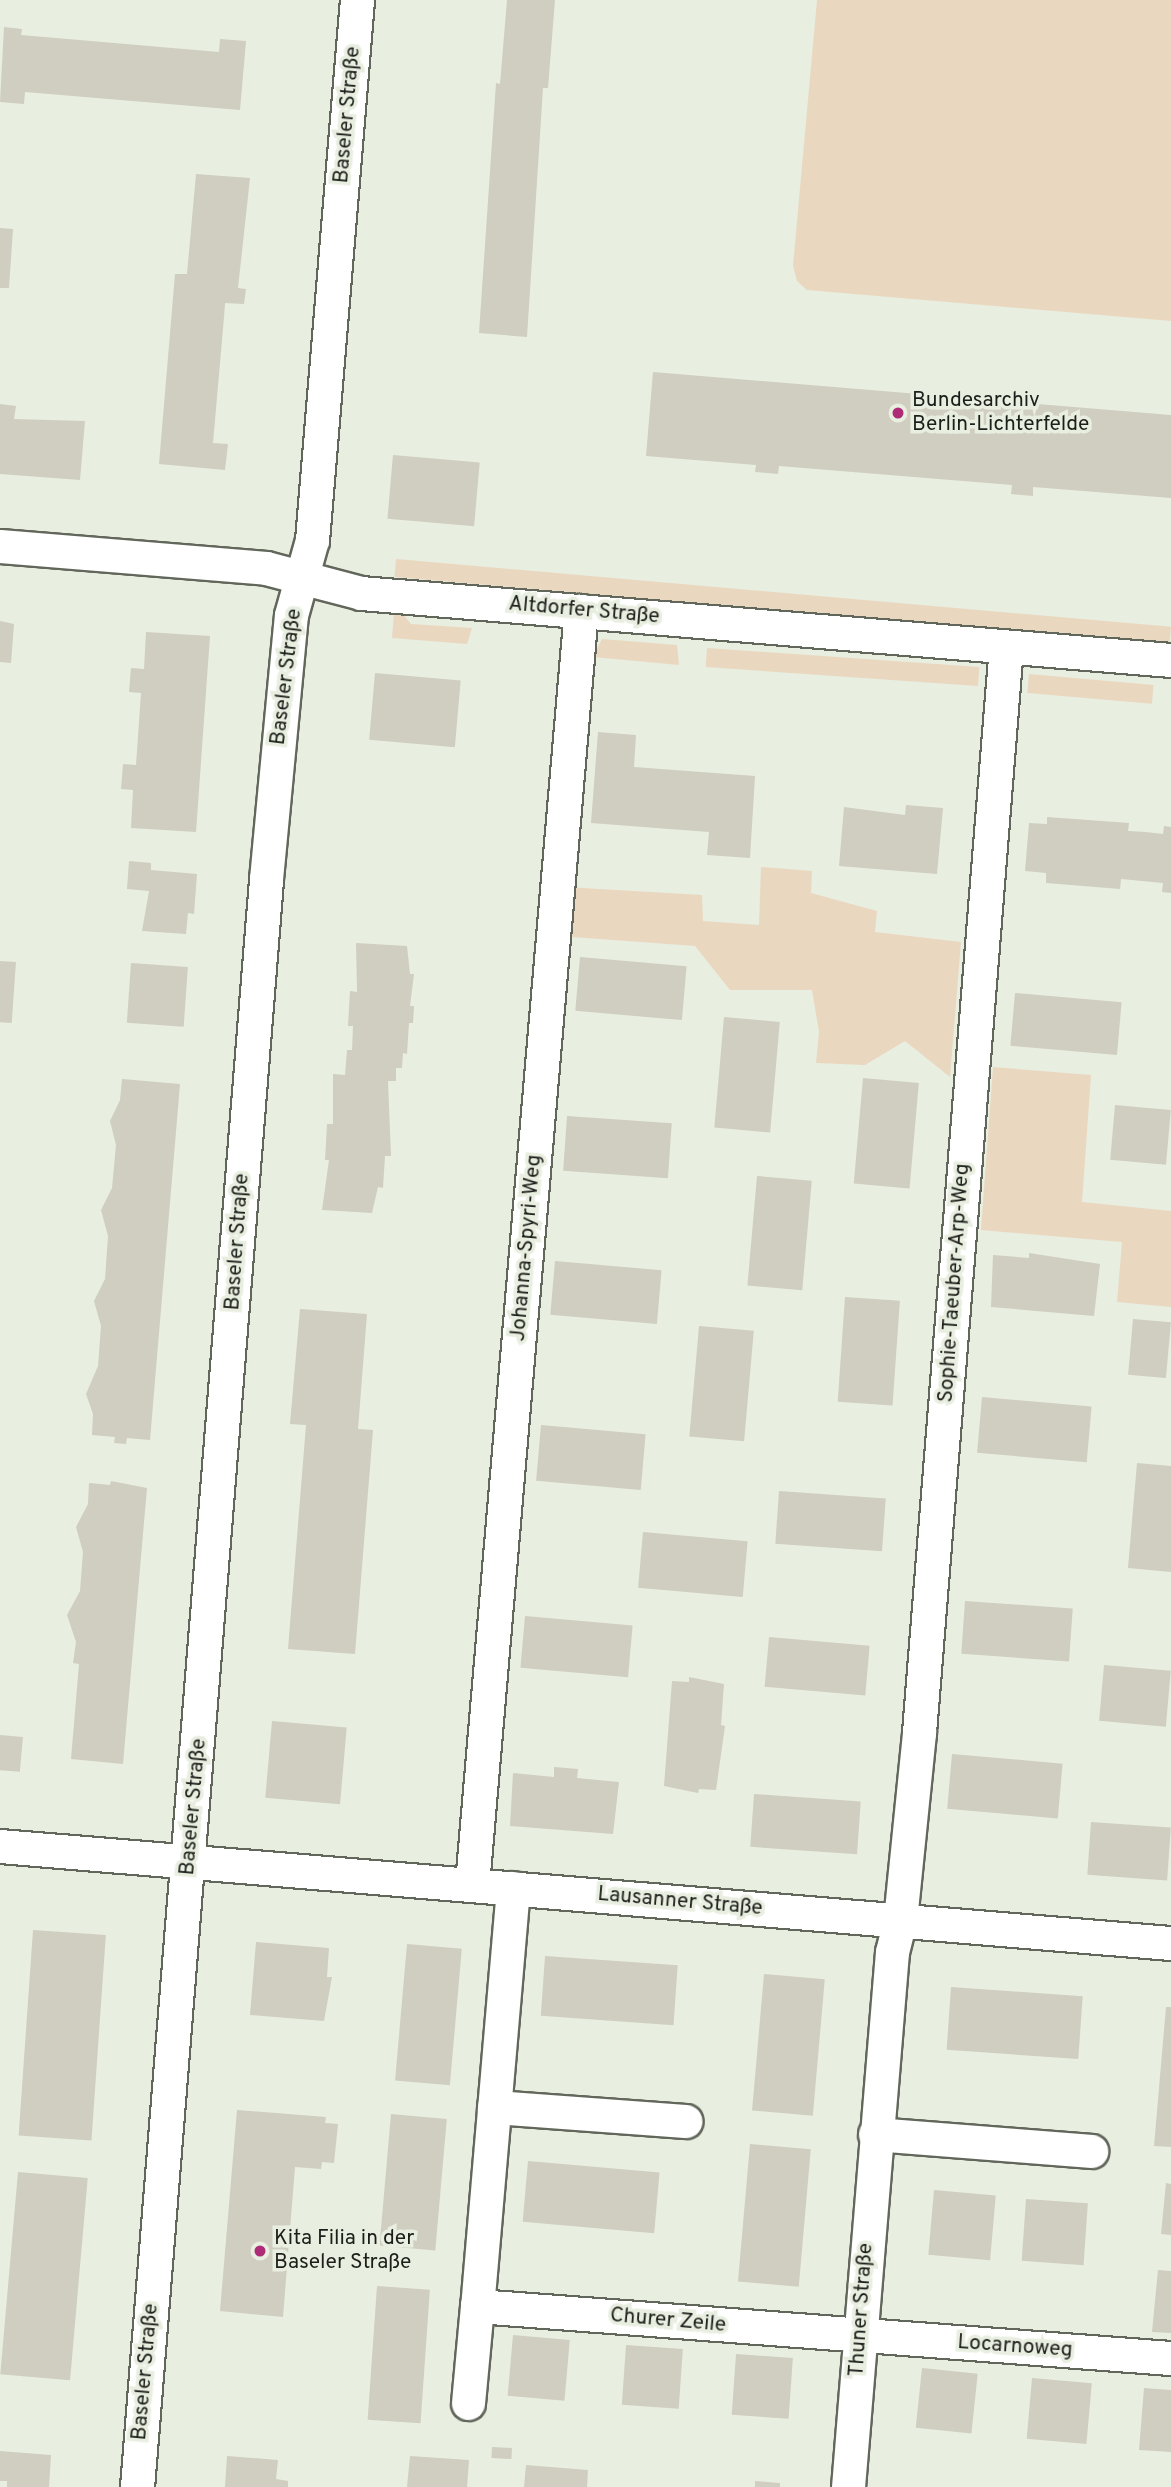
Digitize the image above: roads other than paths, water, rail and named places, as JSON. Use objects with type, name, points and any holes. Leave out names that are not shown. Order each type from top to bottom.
[{"type":"street","name":"Baseler Straße","points":[[137,2487],[190,1861],[266,879],[291,615],[312,540],[357,0]]},
{"type":"street","name":"Altdorfer Straße","points":[[0,546],[265,568],[303,575],[361,593],[1171,660]]},
{"type":"street","name":"Johanna-Spyri-Weg","points":[[472,1884],[581,611]]},
{"type":"street","name":"Sophie-Taeuber-Arp-Weg","points":[[900,1920],[919,1732],[1006,647]]},
{"type":"street","name":"Lausanner Straße","points":[[0,1846],[1171,1943]]},
{"type":"street","points":[[468,2403],[513,1888]]},
{"type":"street","name":"Thuner Straße","points":[[848,2487],[875,2134],[892,1952],[900,1920]]},
{"type":"street","points":[[494,2107],[685,2121]]},
{"type":"street","points":[[875,2134],[1091,2151]]},
{"type":"street","name":"Churer Zeile","points":[[477,2306],[860,2335]]},
{"type":"street","name":"Locarnoweg","points":[[860,2335],[1171,2358]]},
{"type":"place","name":"Bundesarchiv Berlin-Lichterfelde","points":[[898,413]]},
{"type":"place","name":"Kita Filia in der Baseler Straße","points":[[260,2251]]}]
